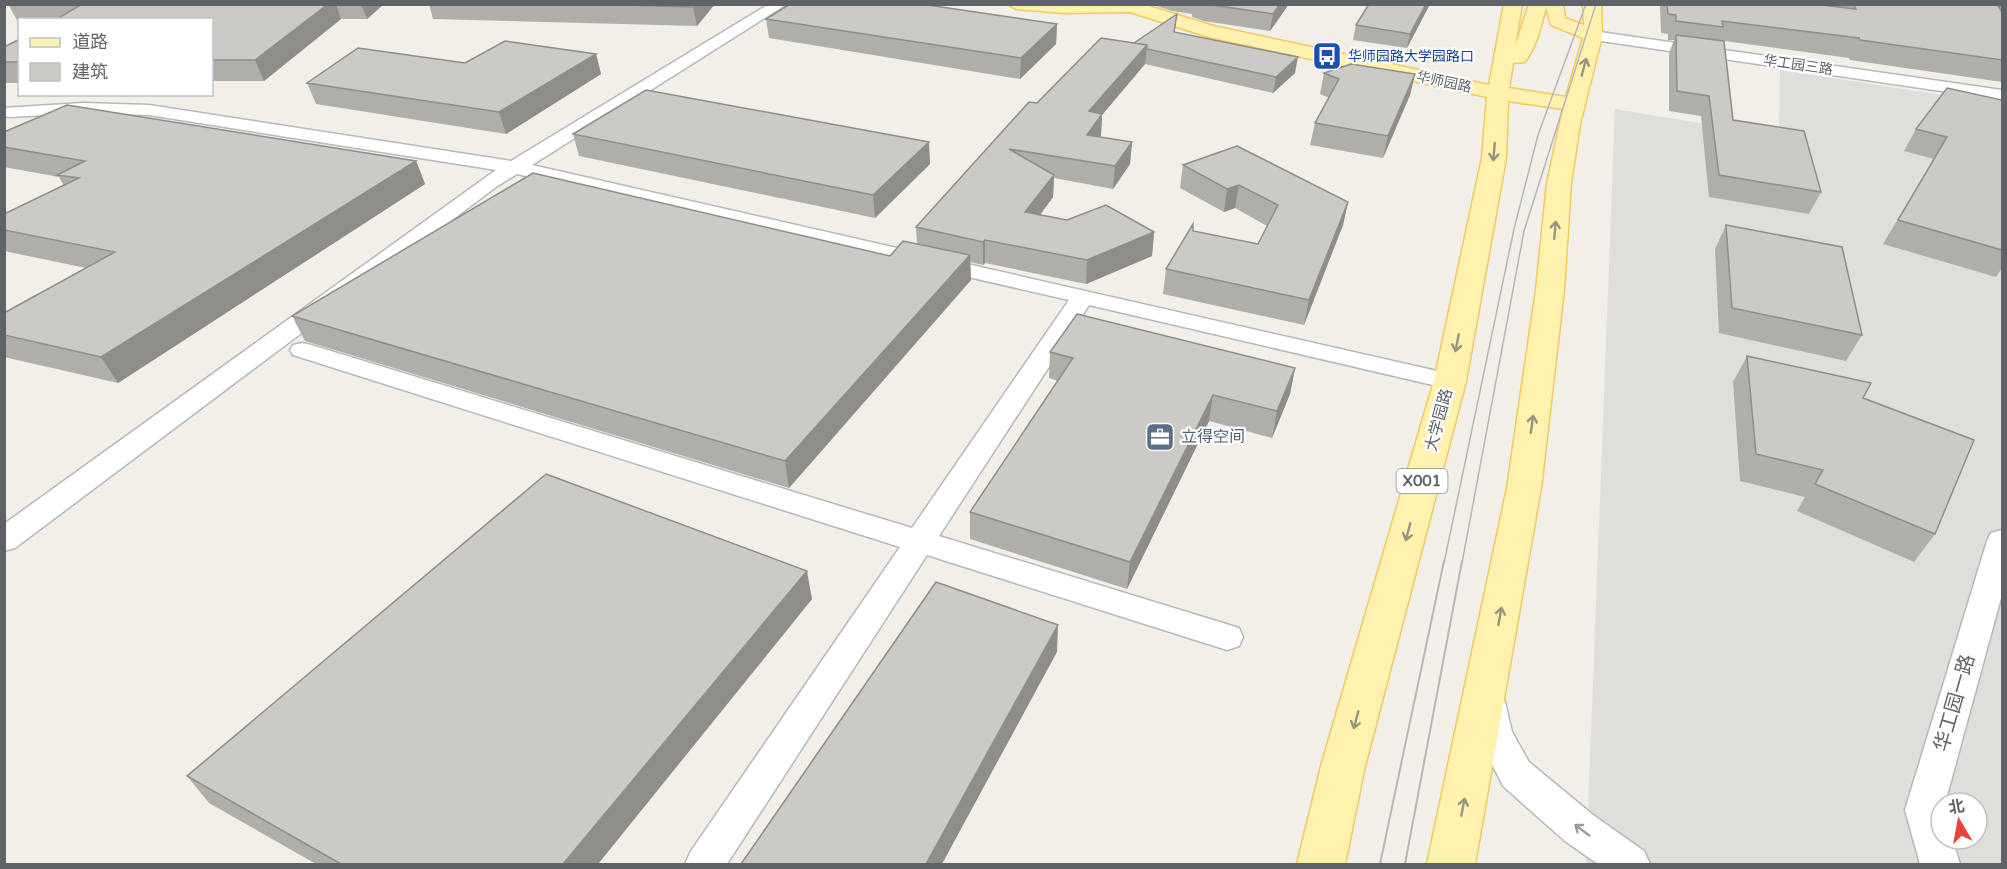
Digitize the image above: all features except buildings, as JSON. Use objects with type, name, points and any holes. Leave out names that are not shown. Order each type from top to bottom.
[{"type":"main road","name":"华师园路","points":[[1016,4],[1063,8],[1115,21],[1209,31],[1498,93],[1574,104]]},
{"type":"main road","name":"大学园路","points":[[1321,864],[1343,766],[1450,381],[1494,158],[1498,93],[1513,4]]},
{"type":"main road","points":[[1498,93],[1527,42],[1538,4]]},
{"type":"main road","points":[[1554,4],[1557,21],[1593,36]]},
{"type":"main road","points":[[1451,864],[1524,488],[1550,290],[1559,183],[1574,104],[1593,36],[1592,4]]},
{"type":"street","points":[[4,540],[513,167],[780,4]]},
{"type":"street","name":"华工园三路","points":[[1593,36],[2002,95]]},
{"type":"street","points":[[10,112],[83,108],[149,110],[543,172],[1450,381]]},
{"type":"street","points":[[705,864],[1083,296]]},
{"type":"street","points":[[302,350],[1227,637]]},
{"type":"street","name":"华工园一路","points":[[1940,864],[1924,810],[2002,541]]},
{"type":"street","points":[[1486,693],[1495,734],[1516,774],[1579,828],[1630,864]]},
{"type":"shaded area","points":[[1780,70],[2002,104],[2002,864],[1586,864],[1615,109],[1779,136]]},
{"type":"tram line","points":[[1444,563],[1514,229],[1538,135],[1586,4]]},
{"type":"tram line","points":[[1462,563],[1524,231],[1596,4]]},
{"type":"tram line","points":[[1380,864],[1444,561]]},
{"type":"tram line","points":[[1405,864],[1462,561]]},
{"type":"place","name":"华师园路大学园路口","points":[[1327,56]]},
{"type":"place","name":"立得空间","points":[[1160,437]]}]
